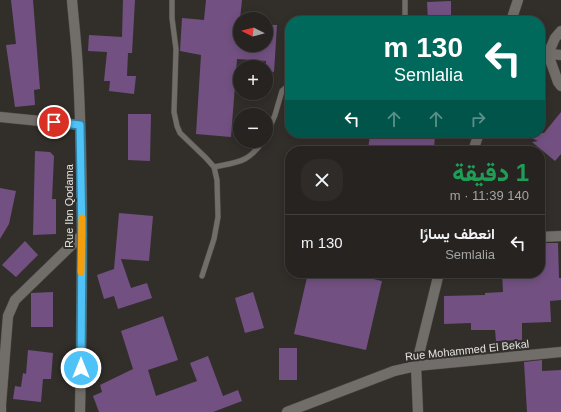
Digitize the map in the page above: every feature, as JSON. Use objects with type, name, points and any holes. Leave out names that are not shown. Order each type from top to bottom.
[{"type":"street","name":"Rue Ibn Qodama","points":[[72,0],[78,71],[80,125],[82,235],[80,412]]},
{"type":"street","points":[[513,16],[518,0]]},
{"type":"street","points":[[545,52],[561,30]]},
{"type":"street","points":[[545,53],[561,55]]},
{"type":"street","points":[[545,55],[561,86]]},
{"type":"street","points":[[0,117],[80,125]]},
{"type":"street","points":[[1,412],[8,316],[11,307],[15,300],[82,235]]},
{"type":"street","points":[[545,237],[561,236]]},
{"type":"street","points":[[418,412],[416,366],[438,278]]},
{"type":"street","name":"Rue Mohammed El Bekal","points":[[286,412],[394,371],[416,366],[561,352]]},
{"type":"lane","points":[[172,0],[172,18],[176,49],[174,112],[177,126],[180,133],[214,167],[218,186],[218,217],[214,239],[202,276]]},
{"type":"lane","points":[[404,0],[405,16]]},
{"type":"lane","points":[[273,120],[282,91],[285,88]]},
{"type":"lane","points":[[214,167],[242,161],[254,153],[258,148]]},
{"type":"building","points":[[11,0],[33,0],[40,89],[34,90],[35,105],[15,107],[6,45],[16,44]]},
{"type":"building","points":[[123,0],[135,0],[132,53],[128,53],[127,76],[136,76],[134,94],[109,91],[110,81],[104,81],[107,52],[88,51],[89,35],[122,37]]},
{"type":"building","points":[[206,0],[242,0],[241,12],[233,12],[233,52],[273,52],[273,25],[277,25],[274,72],[273,60],[233,60],[234,100],[231,137],[196,134],[201,55],[180,51],[182,18],[204,20]]},
{"type":"building","points":[[451,1],[451,16],[428,16],[427,2]]},
{"type":"building","points":[[561,112],[561,154],[555,161],[545,153],[545,146],[537,146],[532,142],[538,141],[532,138],[545,138],[545,132]]},
{"type":"building","points":[[128,114],[151,114],[150,161],[128,160]]},
{"type":"building","points":[[369,138],[435,138],[434,146],[369,146]]},
{"type":"building","points":[[35,151],[50,152],[54,156],[52,199],[56,199],[56,234],[33,235]]},
{"type":"building","points":[[0,188],[16,191],[9,224],[0,239]]},
{"type":"building","points":[[119,213],[153,216],[149,261],[121,259],[131,288],[147,283],[152,298],[118,309],[114,296],[104,299],[97,275],[114,269]]},
{"type":"building","points":[[25,241],[38,255],[16,277],[2,265]]},
{"type":"building","points":[[545,243],[558,243],[561,300],[550,301],[551,322],[522,323],[522,340],[496,341],[495,330],[471,330],[471,323],[444,324],[444,296],[485,295],[485,293],[503,292],[502,278],[545,278]]},
{"type":"building","points":[[307,278],[369,278],[382,281],[366,350],[294,334]]},
{"type":"building","points":[[53,292],[53,327],[31,327],[31,293]]},
{"type":"building","points":[[253,292],[264,328],[245,333],[235,298]]},
{"type":"building","points":[[163,316],[178,360],[148,370],[156,396],[197,381],[190,363],[208,356],[223,396],[238,390],[242,401],[213,412],[99,412],[93,396],[102,392],[100,385],[133,369],[121,331]]},
{"type":"building","points":[[279,348],[297,348],[297,380],[279,380]]},
{"type":"building","points":[[28,350],[53,353],[51,379],[43,379],[41,402],[13,399],[15,386],[21,387],[23,373],[26,374]]},
{"type":"building","points":[[542,360],[542,371],[561,370],[561,412],[527,412],[524,362]]},
{"type":"slow traffic","points":[[81,272],[82,218]]},
{"type":"route","points":[[54,122],[80,125],[82,235],[81,368]]}]
